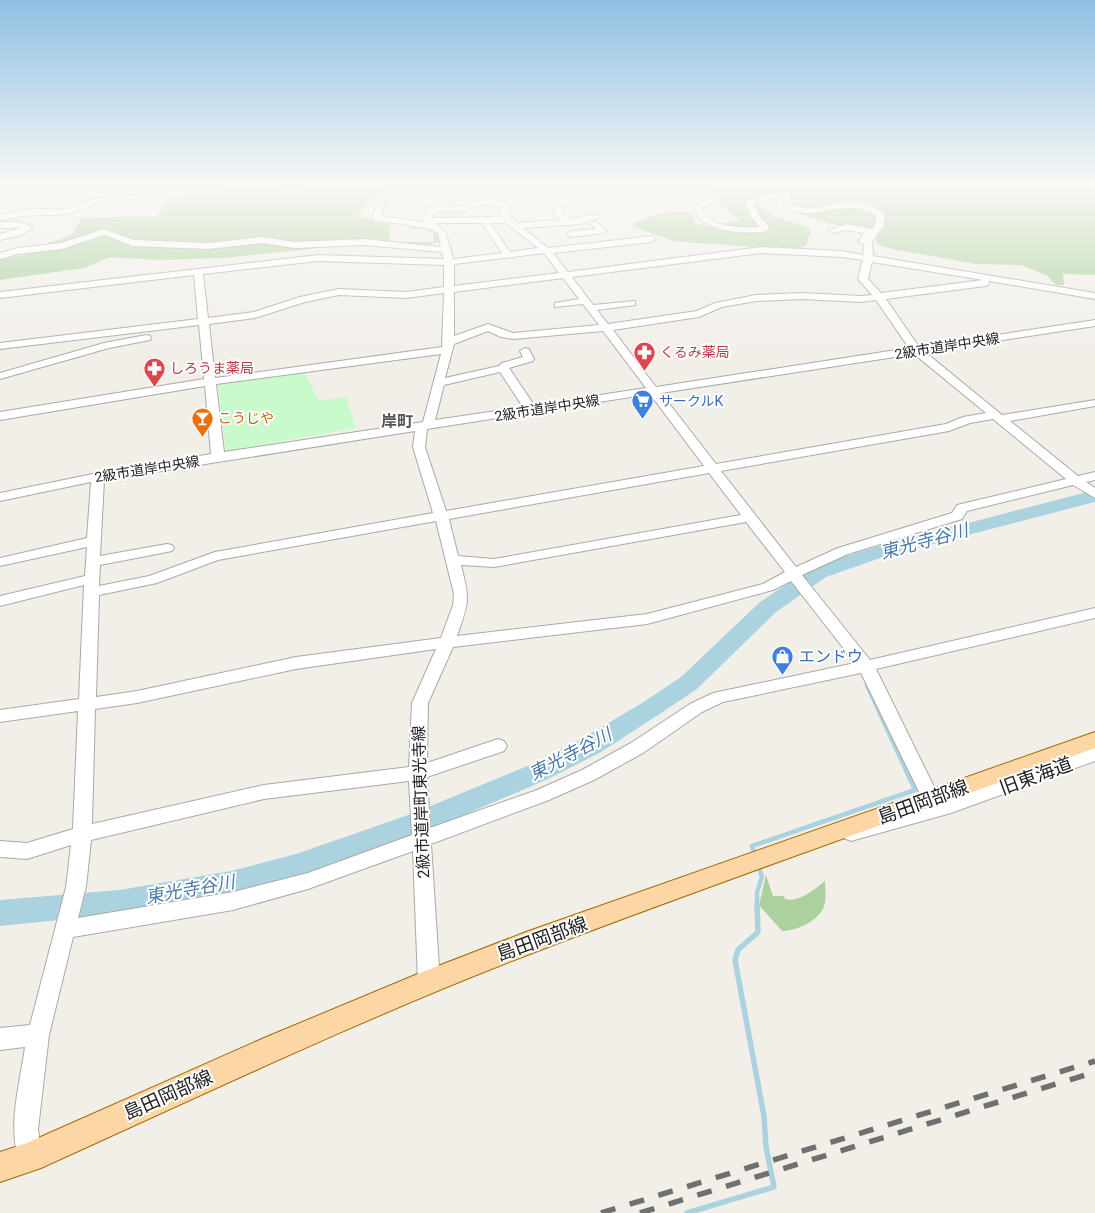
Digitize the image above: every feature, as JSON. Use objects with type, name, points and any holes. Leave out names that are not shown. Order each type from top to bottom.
[{"type":"main road","name":"島田岡部線","points":[[0,1167],[30,1157],[274,1048],[429,982],[536,940],[1095,740]]},
{"type":"street","points":[[0,256],[17,251],[69,244]]},
{"type":"street","points":[[145,244],[208,246],[230,244]]},
{"type":"street","points":[[278,244],[327,244]]},
{"type":"street","points":[[380,244],[446,250]]},
{"type":"street","name":"2級市道岸町東光寺線","points":[[429,982],[418,773],[420,703],[447,642],[462,594],[441,516],[419,447],[448,346],[450,290],[449,262],[445,244]]},
{"type":"street","points":[[500,244],[508,255]]},
{"type":"street","points":[[538,244],[546,250],[566,275],[866,666],[931,799]]},
{"type":"street","points":[[575,244],[577,248]]},
{"type":"street","points":[[0,295],[318,258],[449,262],[614,244]]},
{"type":"street","points":[[862,244],[868,256]]},
{"type":"street","points":[[868,244],[864,279],[880,298],[916,350],[1077,482],[1095,494]]},
{"type":"street","points":[[0,346],[255,315],[303,299],[339,292],[406,295],[761,250],[868,256],[999,281],[1094,296]]},
{"type":"street","points":[[198,272],[218,457]]},
{"type":"street","points":[[0,416],[448,346],[488,327],[505,335],[513,336],[605,328],[699,314],[719,305],[756,298],[802,296],[880,298],[999,281]]},
{"type":"street","points":[[559,305],[631,303]]},
{"type":"street","name":"2級市道岸中央線","points":[[0,497],[98,476],[1095,323]]},
{"type":"street","points":[[0,376],[108,345],[149,337]]},
{"type":"street","points":[[439,382],[503,368],[506,365],[529,358],[525,351]]},
{"type":"street","points":[[503,368],[531,410]]},
{"type":"street","points":[[0,601],[92,586],[152,580],[215,556],[949,427],[966,420],[1095,403]]},
{"type":"street","points":[[30,1157],[26,1129],[38,1035],[76,887],[82,834],[98,476]]},
{"type":"street","points":[[0,716],[137,697],[296,663],[447,642],[647,619],[768,587],[843,551],[957,516],[962,508],[1077,482],[1095,476]]},
{"type":"street","points":[[452,560],[494,564],[750,517]]},
{"type":"street","points":[[0,562],[94,541]]},
{"type":"street","points":[[93,562],[167,548]]},
{"type":"street","points":[[68,922],[233,901],[308,881],[421,833],[544,795],[637,748],[696,708],[719,697],[1091,619]]},
{"type":"street","points":[[0,849],[27,851],[82,834],[264,792],[418,773],[498,746]]},
{"type":"street","name":"旧東海道","points":[[803,845],[884,826],[951,806],[1095,754]]},
{"type":"street","points":[[0,1039],[38,1035]]},
{"type":"green space","points":[[47,244],[434,244],[419,250],[355,244],[222,258],[156,260],[110,257],[84,268],[0,280],[0,260],[37,252]]},
{"type":"green space","points":[[708,244],[807,244],[806,246],[794,250]]},
{"type":"green space","points":[[876,244],[1095,244],[1095,275],[1063,274],[1064,285],[1056,285],[1048,276],[1021,265],[976,264],[892,249]]},
{"type":"green space","points":[[304,372],[319,401],[346,396],[356,428],[226,451],[218,384]]},
{"type":"green space","points":[[766,875],[773,896],[784,896],[785,899],[790,900],[801,897],[825,881],[824,906],[820,914],[805,925],[782,931],[759,905]]},
{"type":"waterway","name":"東光寺谷川","points":[[0,913],[119,902],[231,883],[296,866],[420,822],[539,772],[592,745],[650,709],[689,683],[768,607],[819,572],[879,552],[1095,496]]},
{"type":"waterway","points":[[848,654],[853,661]]},
{"type":"waterway","points":[[852,660],[857,666]]},
{"type":"waterway","points":[[755,856],[752,846],[915,790],[867,685]]},
{"type":"waterway","points":[[757,905],[757,892],[762,877],[758,865]]},
{"type":"waterway","points":[[687,1213],[774,1187],[766,1147],[764,1116],[735,960],[738,950],[758,932],[757,905]]},
{"type":"railway","points":[[601,1213],[1095,1061]]},
{"type":"railway","points":[[640,1213],[1095,1072]]},
{"type":"place","name":"くるみ薬局","points":[[644,371]]},
{"type":"place","name":"しろうま薬局","points":[[154,387]]},
{"type":"place","name":"サークルK","points":[[643,420]]},
{"type":"place","name":"こうじや","points":[[202,437]]},
{"type":"place","name":"エンドウ","points":[[783,675]]},
{"type":"district","name":"岸町","points":[[397,421]]}]
